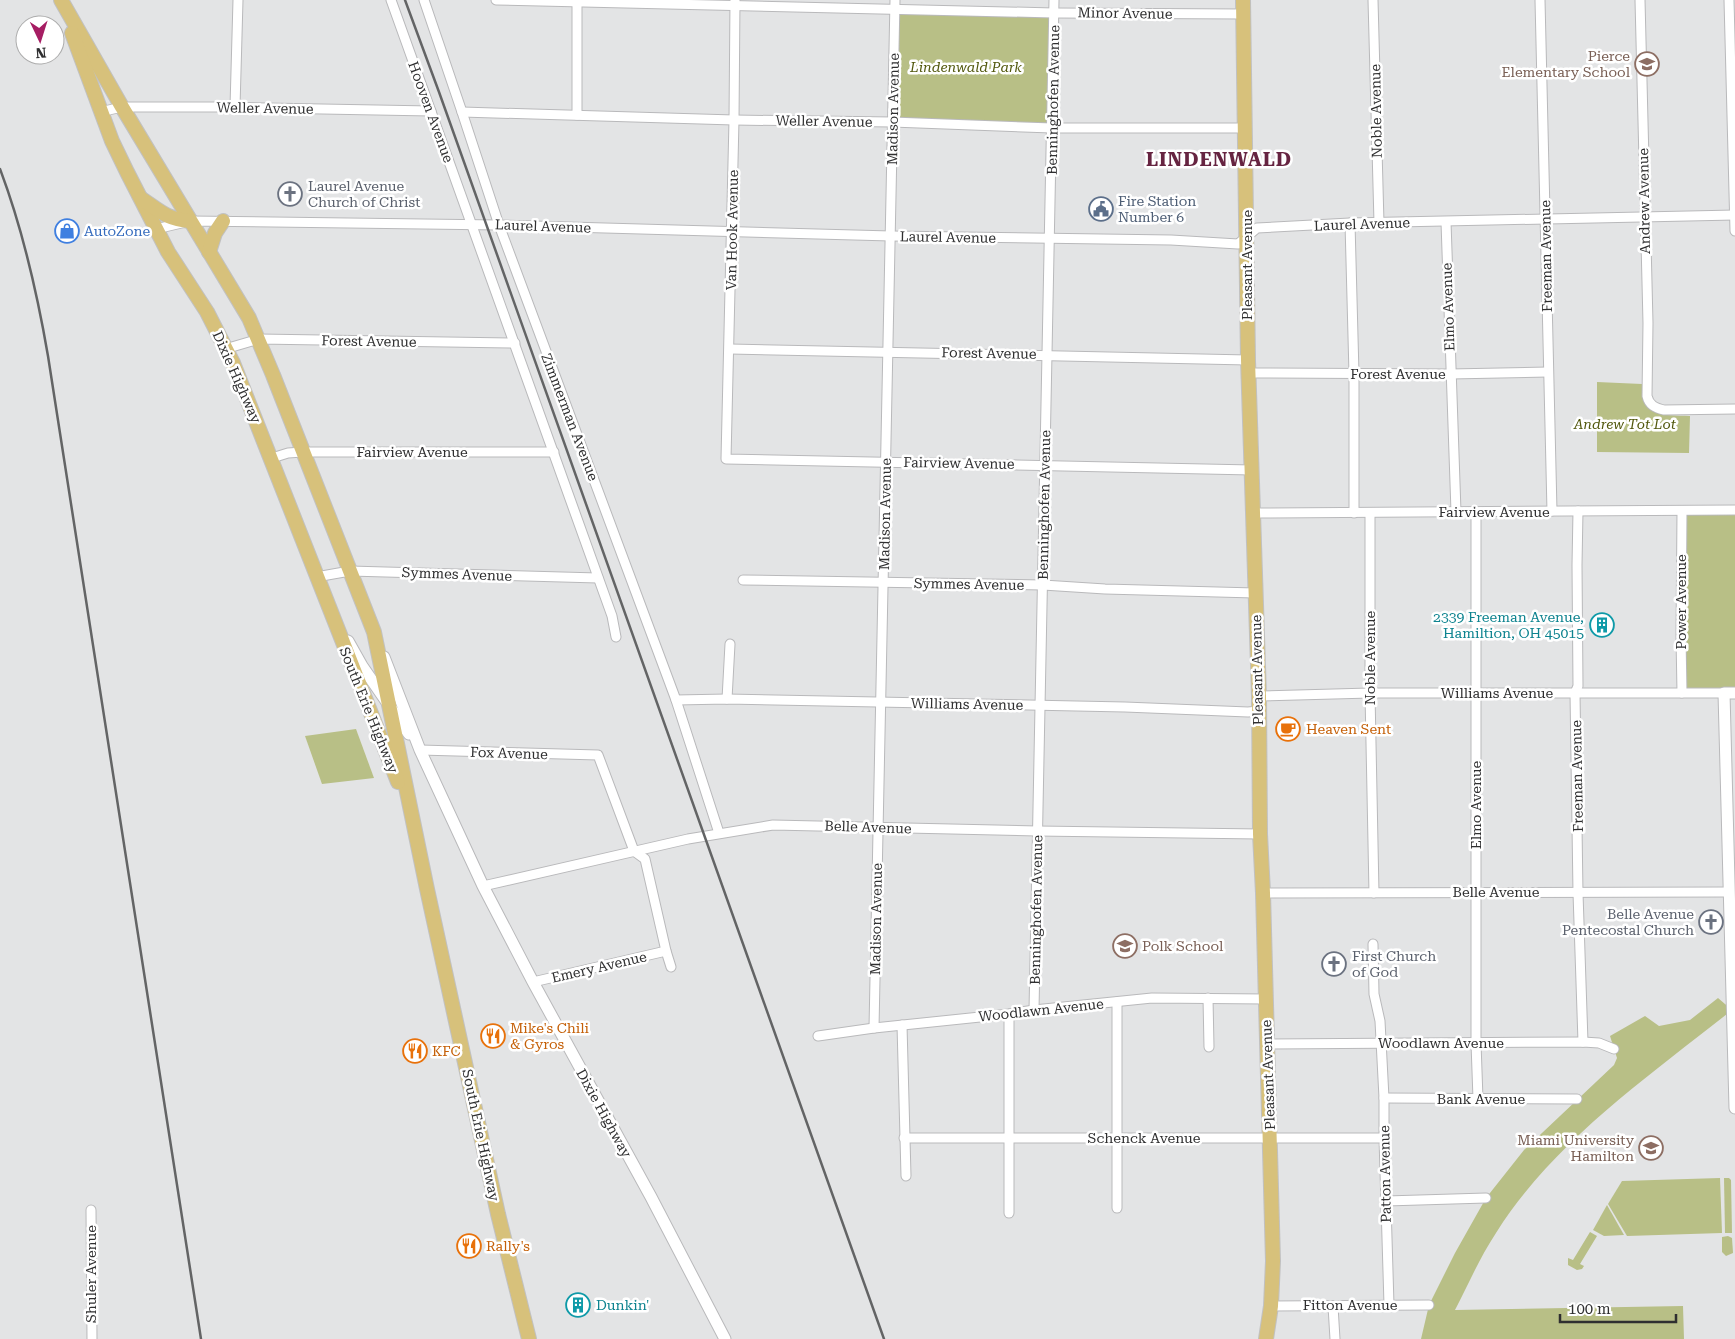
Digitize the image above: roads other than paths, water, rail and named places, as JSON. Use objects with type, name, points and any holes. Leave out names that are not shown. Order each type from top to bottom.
[{"type":"main road","name":"Dixie Highway","points":[[60,0],[249,318],[304,452],[374,632]]},
{"type":"main road","name":"Dixie Highway","points":[[60,0],[112,141],[168,252],[207,312],[240,379],[272,458],[328,608]]},
{"type":"main road","name":"Pleasant Avenue","points":[[1243,0],[1248,367],[1254,513],[1259,696],[1260,834],[1273,1260],[1271,1306],[1266,1339]]},
{"type":"main road","points":[[140,198],[164,215],[190,221]]},
{"type":"main road","points":[[209,252],[215,233],[223,222]]},
{"type":"main road","name":"South Erie Highway","points":[[328,608],[410,813]]},
{"type":"main road","name":"South Erie Highway","points":[[374,632],[410,813],[497,1206],[529,1339]]},
{"type":"street","points":[[235,107],[238,0]]},
{"type":"street","name":"Hooven Avenue","points":[[391,0],[472,225]]},
{"type":"street","name":"Zimmerman Avenue","points":[[424,0],[499,225],[676,700],[719,833]]},
{"type":"street","name":"Minor Avenue","points":[[496,0],[895,4],[1054,13],[1244,14]]},
{"type":"street","name":"Benninghofen Avenue","points":[[1034,1010],[1054,0]]},
{"type":"street","name":"Noble Avenue","points":[[1373,0],[1379,223]]},
{"type":"street","name":"Freeman Avenue","points":[[1540,0],[1552,511]]},
{"type":"street","name":"Andrew Avenue","points":[[1640,0],[1648,323],[1646,388],[1649,402],[1656,408],[1664,410],[1735,409]]},
{"type":"street","points":[[1729,0],[1735,232]]},
{"type":"street","points":[[577,1],[577,115]]},
{"type":"street","name":"Van Hook Avenue","points":[[726,459],[730,349],[735,3]]},
{"type":"street","name":"Madison Avenue","points":[[874,1028],[895,4]]},
{"type":"street","name":"Weller Avenue","points":[[100,112],[122,107],[431,111]]},
{"type":"street","name":"Weller Avenue","points":[[462,112],[734,120],[892,122],[1052,128],[1246,128]]},
{"type":"street","name":"Laurel Avenue","points":[[156,229],[190,221],[499,225],[891,236],[1171,240],[1238,244],[1257,228],[1350,223],[1734,215]]},
{"type":"street","name":"Elmo Avenue","points":[[1446,222],[1456,512]]},
{"type":"street","points":[[1350,223],[1354,374],[1354,513]]},
{"type":"street","name":"Zimmerman Avenue","points":[[472,225],[612,616],[616,637]]},
{"type":"street","name":"Forest Avenue","points":[[225,349],[259,340],[515,343]]},
{"type":"street","name":"Forest Avenue","points":[[730,349],[1047,355],[1354,374],[1548,372]]},
{"type":"street","name":"Fairview Avenue","points":[[272,458],[288,453],[304,452],[554,452]]},
{"type":"street","name":"Fairview Avenue","points":[[726,459],[1252,470]]},
{"type":"street","name":"Fairview Avenue","points":[[1254,513],[1735,510]]},
{"type":"street","name":"Freeman Avenue","points":[[1578,511],[1578,686],[1575,693],[1578,893],[1583,1042]]},
{"type":"street","name":"Power Avenue","points":[[1682,511],[1682,693]]},
{"type":"street","name":"Elmo Avenue","points":[[1476,512],[1476,1043],[1478,1098]]},
{"type":"street","name":"Noble Avenue","points":[[1370,513],[1370,693],[1374,893]]},
{"type":"street","name":"Symmes Avenue","points":[[316,577],[350,571],[598,578]]},
{"type":"street","name":"Symmes Avenue","points":[[742,580],[1043,585],[1105,589],[1255,593]]},
{"type":"street","name":"Dixie Highway","points":[[328,608],[362,666],[420,750]]},
{"type":"street","name":"Dixie Highway","points":[[374,632],[420,750],[483,886],[726,1339]]},
{"type":"street","points":[[727,698],[730,644]]},
{"type":"street","points":[[1730,692],[1731,804],[1728,892],[1732,918],[1735,1108]]},
{"type":"street","name":"Williams Avenue","points":[[1259,696],[1370,693],[1730,692]]},
{"type":"street","name":"Williams Avenue","points":[[676,700],[727,698],[1258,711]]},
{"type":"street","name":"Fox Avenue","points":[[420,750],[598,755],[634,851]]},
{"type":"street","name":"Belle Avenue","points":[[483,886],[634,851],[772,824],[878,828],[1260,834]]},
{"type":"street","points":[[634,851],[645,859],[666,951],[672,968]]},
{"type":"street","name":"Belle Avenue","points":[[1263,893],[1728,892]]},
{"type":"street","points":[[1373,944],[1374,994],[1380,1021],[1381,1043]]},
{"type":"street","name":"Emery Avenue","points":[[533,982],[666,951]]},
{"type":"street","name":"Woodlawn Avenue","points":[[818,1036],[874,1028],[1152,998],[1266,999]]},
{"type":"street","points":[[1208,998],[1209,1047]]},
{"type":"street","points":[[1117,1002],[1117,1208]]},
{"type":"street","points":[[1009,1014],[1009,1212]]},
{"type":"street","points":[[902,1025],[906,1176]]},
{"type":"street","name":"Woodlawn Avenue","points":[[1267,1044],[1599,1042],[1614,1049]]},
{"type":"street","name":"Patton Avenue","points":[[1381,1043],[1389,1305]]},
{"type":"street","name":"Bank Avenue","points":[[1384,1098],[1577,1099]]},
{"type":"street","name":"Schenck Avenue","points":[[904,1138],[1384,1138]]},
{"type":"street","points":[[1386,1201],[1486,1198]]},
{"type":"street","name":"Shuler Avenue","points":[[91,1210],[92,1339]]},
{"type":"street","name":"Fitton Avenue","points":[[1271,1306],[1429,1305]]},
{"type":"street","points":[[1333,1306],[1335,1339]]},
{"type":"railway","points":[[405,0],[884,1339]]},
{"type":"railway","points":[[0,169],[16,215],[28,261],[48,356],[201,1339]]},
{"type":"place","name":"Pierce Elementary School","points":[[1647,64]]},
{"type":"place","name":"Laurel Avenue Church of Christ","points":[[290,194]]},
{"type":"place","name":"Fire Station Number 6","points":[[1101,209]]},
{"type":"place","name":"AutoZone","points":[[67,231]]},
{"type":"place","name":"2339 Freeman Avenue, Hamiltion, OH 45015","points":[[1602,625]]},
{"type":"place","name":"Heaven Sent","points":[[1288,729]]},
{"type":"place","name":"Belle Avenue Pentecostal Church","points":[[1711,922]]},
{"type":"place","name":"Polk School","points":[[1125,946]]},
{"type":"place","name":"First Church of God","points":[[1334,964]]},
{"type":"place","name":"Mike's Chili & Gyros","points":[[493,1036]]},
{"type":"place","name":"KFC","points":[[415,1051]]},
{"type":"place","name":"Miami University Hamilton","points":[[1651,1148]]},
{"type":"place","name":"Rally's","points":[[469,1246]]},
{"type":"place","name":"Dunkin'","points":[[578,1305]]},
{"type":"district","name":"LINDENWALD","points":[[1219,159]]},
{"type":"park label","name":"Lindenwald Park","points":[[966,67]]},
{"type":"park label","name":"Andrew Tot Lot","points":[[1625,424]]}]
